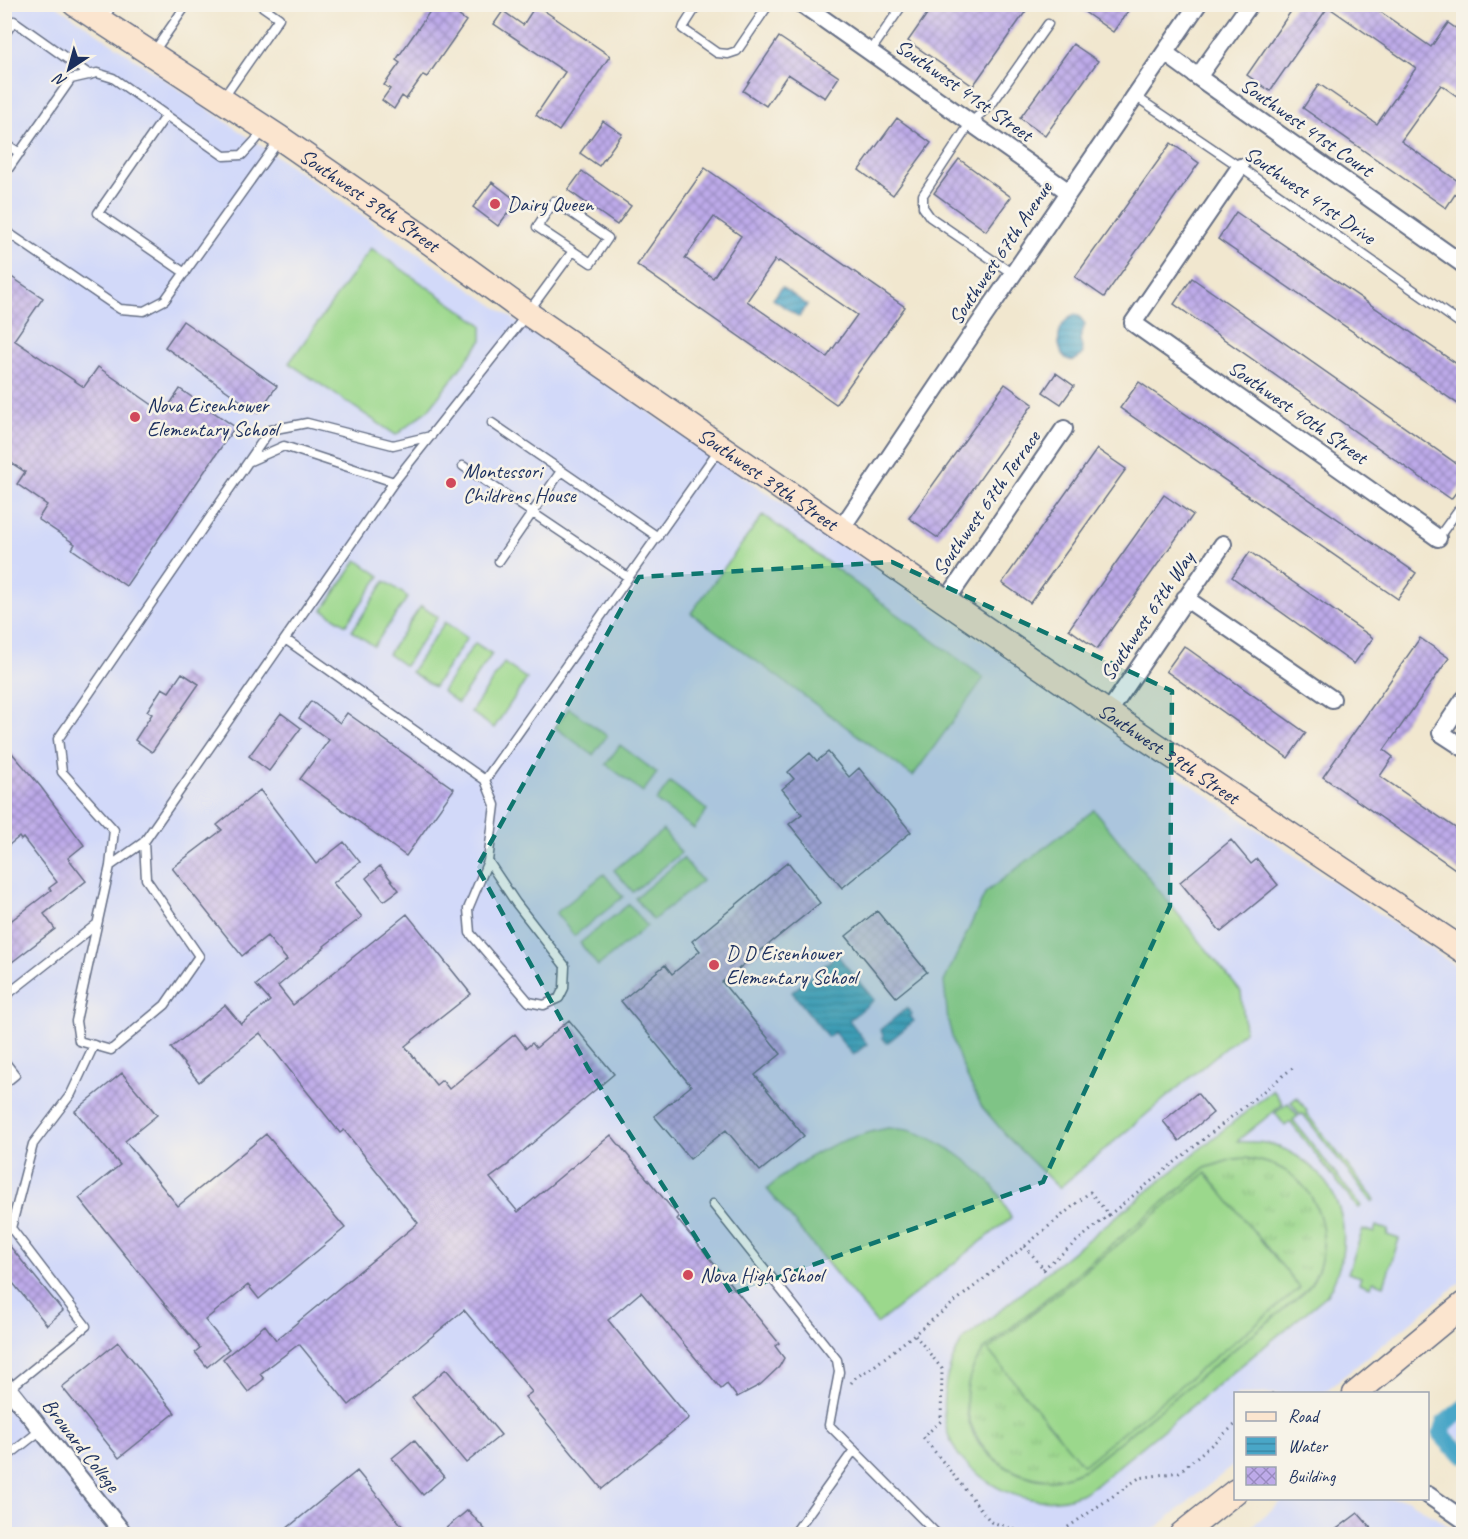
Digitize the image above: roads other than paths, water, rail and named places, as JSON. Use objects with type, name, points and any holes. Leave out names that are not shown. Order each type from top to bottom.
[{"type":"street","name":"Southwest 39th Street","points":[[75,4],[107,13],[152,55],[273,133],[527,313],[1108,713],[1462,949]]},
{"type":"street","name":"Southwest 41st Street","points":[[802,4],[1069,192]]},
{"type":"street","name":"Southwest 67th Avenue","points":[[841,529],[1198,4]]},
{"type":"street","points":[[1198,77],[1250,4]]},
{"type":"street","name":"Southwest 41st Court","points":[[1165,53],[1464,265]]},
{"type":"street","name":"Southwest 40th Street","points":[[1240,167],[1133,322],[1438,538]]},
{"type":"street","name":"Southwest 67th Terrace","points":[[945,601],[1064,429]]},
{"type":"street","name":"Southwest 67th Way","points":[[1108,713],[1223,544]]},
{"type":"street","points":[[1185,598],[1332,699]]},
{"type":"street","points":[[1464,699],[1441,732],[1464,748]]},
{"type":"street","points":[[1357,1392],[1464,1304]]},
{"type":"street","name":"Broward College","points":[[7,1386],[124,1534]]},
{"type":"street","points":[[1182,1534],[1234,1493]]},
{"type":"street","points":[[1429,1497],[1464,1520]]},
{"type":"lane","points":[[152,55],[187,4]]},
{"type":"lane","points":[[222,100],[279,18],[259,4]]},
{"type":"lane","points":[[698,4],[684,29],[717,53],[728,54],[737,51],[769,4]]},
{"type":"lane","points":[[870,52],[903,4]]},
{"type":"lane","points":[[4,35],[14,21],[90,75]]},
{"type":"lane","points":[[1013,274],[930,217],[923,207],[923,195],[971,122],[992,105],[1048,24]]},
{"type":"lane","points":[[4,176],[71,78],[97,73],[113,78],[224,156],[242,154],[255,141],[273,133]]},
{"type":"lane","name":"Southwest 41st Drive","points":[[1135,96],[1240,167],[1464,326]]},
{"type":"lane","points":[[166,115],[98,213],[185,273]]},
{"type":"lane","points":[[4,230],[120,309],[144,311],[165,300],[185,273],[273,133]]},
{"type":"lane","points":[[4,143],[20,153]]},
{"type":"lane","points":[[554,201],[608,238],[591,263],[573,251],[537,227],[554,201]]},
{"type":"lane","points":[[110,866],[144,842],[394,482],[573,251]]},
{"type":"lane","points":[[144,842],[146,879],[199,956],[165,1005],[111,1050],[79,1041],[76,1021],[110,866],[114,830],[62,772],[58,739],[270,430],[307,423],[393,445],[432,435]]},
{"type":"lane","points":[[492,423],[658,537]]},
{"type":"lane","points":[[248,462],[284,446],[394,482]]},
{"type":"lane","points":[[485,780],[721,447]]},
{"type":"lane","points":[[463,466],[628,577]]},
{"type":"lane","points":[[499,561],[561,471]]},
{"type":"lane","points":[[1438,538],[1464,502]]},
{"type":"lane","points":[[285,639],[485,780],[495,805],[488,861],[468,909],[470,933],[529,1002],[544,1005],[559,998],[564,988],[565,966],[516,903],[488,861]]},
{"type":"lane","points":[[4,997],[97,924]]},
{"type":"lane","points":[[7,1386],[86,1326],[11,1228],[33,1144],[71,1094],[94,1045]]},
{"type":"lane","points":[[4,1061],[15,1075],[4,1084]]},
{"type":"lane","points":[[713,1204],[837,1360],[839,1372],[830,1425],[937,1534]]},
{"type":"lane","points":[[4,1459],[41,1430]]},
{"type":"lane","points":[[794,1534],[854,1450]]},
{"type":"water","points":[[782,287],[807,305],[799,317],[773,299]]},
{"type":"water","points":[[1074,315],[1079,316],[1085,324],[1080,339],[1083,353],[1076,359],[1069,360],[1060,349],[1060,330],[1065,322]]},
{"type":"water","points":[[837,955],[874,1000],[849,1020],[867,1044],[853,1055],[834,1032],[828,1037],[792,992]]},
{"type":"water","points":[[907,1008],[914,1021],[887,1043],[880,1030]]},
{"type":"waterway","points":[[1464,1408],[1444,1424],[1441,1434],[1464,1454]]},
{"type":"place","name":"Dairy Queen","points":[[495,204]]},
{"type":"place","name":"Nova Eisenhower Elementary School","points":[[135,417]]},
{"type":"place","name":"Montessori Childrens House","points":[[451,483]]},
{"type":"place","name":"D D Eisenhower Elementary School","points":[[714,965]]},
{"type":"place","name":"Nova High School","points":[[688,1275]]}]
